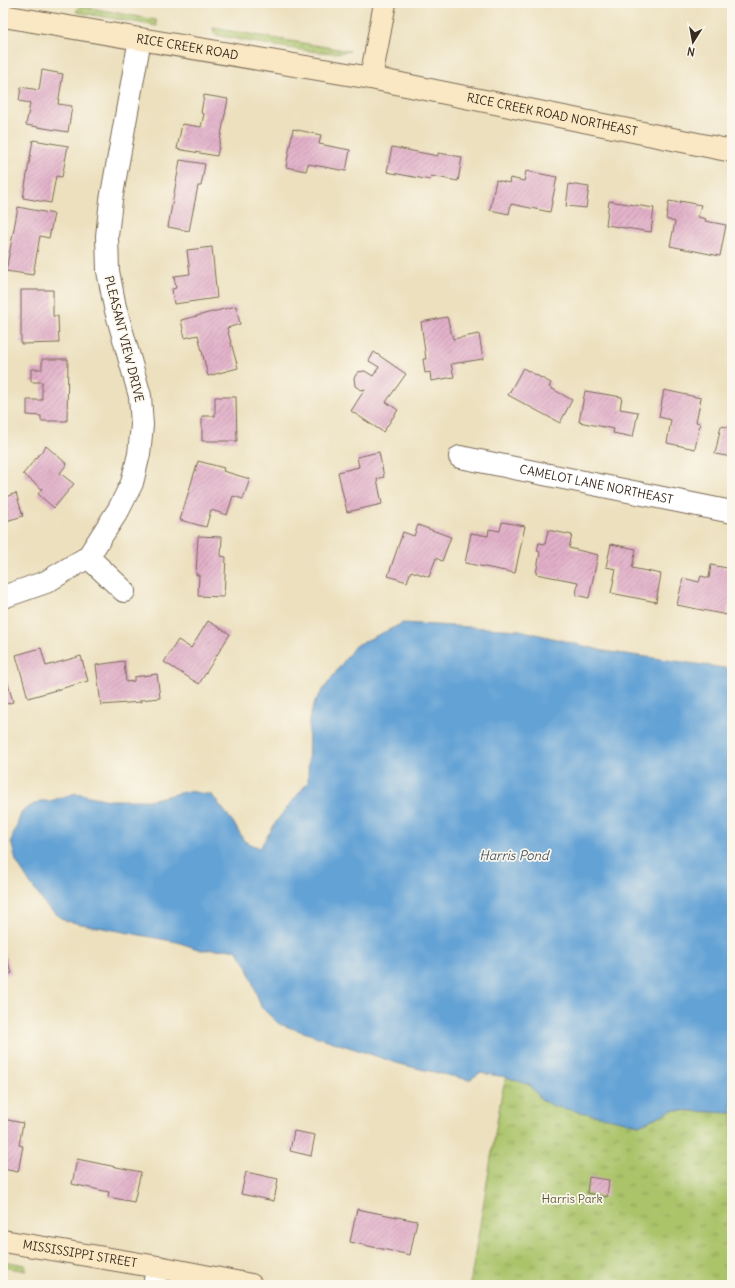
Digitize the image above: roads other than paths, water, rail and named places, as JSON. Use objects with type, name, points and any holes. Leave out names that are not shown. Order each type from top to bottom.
[{"type":"street","points":[[371,78],[385,3]]},
{"type":"street","name":"RICE CREEK ROAD","points":[[3,16],[371,78]]},
{"type":"street","name":"PLEASANT VIEW DRIVE","points":[[3,597],[46,582],[88,557],[119,509],[132,483],[139,454],[142,425],[140,396],[115,307],[108,271],[107,236],[111,200],[140,39]]},
{"type":"street","name":"RICE CREEK ROAD NORTHEAST","points":[[371,78],[732,151]]},
{"type":"street","name":"CAMELOT LANE NORTHEAST","points":[[460,457],[732,512]]},
{"type":"street","points":[[88,557],[124,591]]},
{"type":"street","name":"MISSISSIPPI STREET","points":[[3,1241],[156,1276],[252,1285]]},
{"type":"water","name":"Harris Pond","points":[[403,623],[520,630],[604,651],[732,669],[732,1113],[673,1110],[639,1125],[553,1106],[542,1100],[530,1085],[506,1077],[480,1073],[469,1080],[403,1065],[279,1024],[261,1007],[247,966],[236,949],[201,950],[177,942],[66,921],[48,908],[31,885],[16,861],[11,841],[22,811],[40,801],[50,801],[76,793],[109,800],[150,800],[188,791],[212,795],[233,822],[244,841],[260,848],[278,819],[308,782],[309,720],[315,701],[355,646]]},
{"type":"park label","name":"Harris Park","points":[[572,1199]]}]
